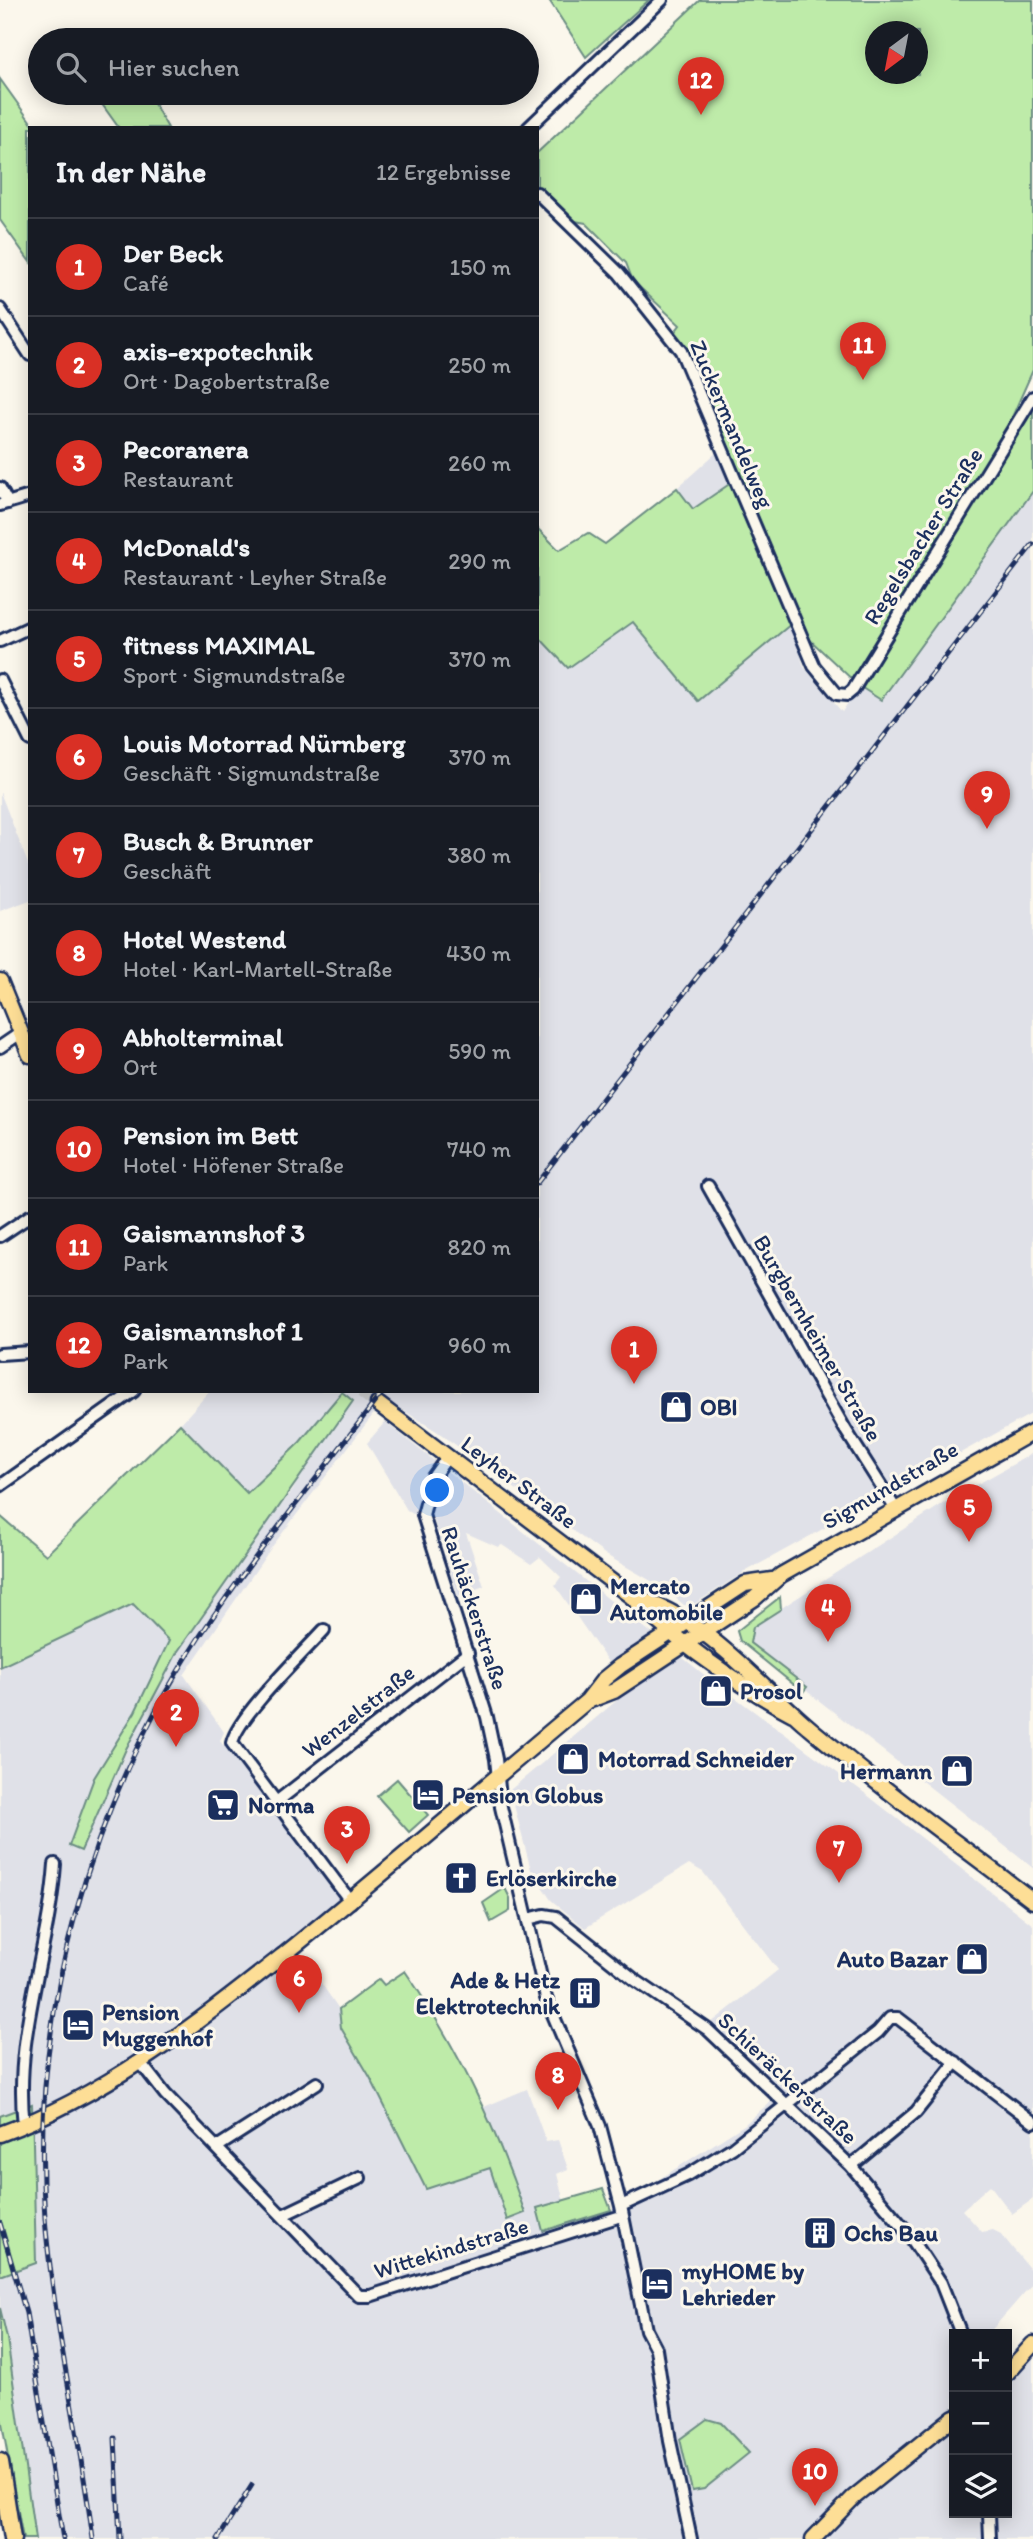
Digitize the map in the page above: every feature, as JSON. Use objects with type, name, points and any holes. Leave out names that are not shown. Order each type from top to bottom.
[{"type":"highway","points":[[0,2462],[12,2539]]},
{"type":"main road","points":[[0,981],[26,1036]]},
{"type":"main road","name":"Leyher Straße","points":[[378,1404],[632,1597],[754,1694],[793,1714]]},
{"type":"main road","name":"Sigmundstraße","points":[[587,1701],[614,1691],[755,1598],[772,1580],[1033,1432]]},
{"type":"main road","name":"Sigmundstraße","points":[[0,2134],[89,2094],[140,2062],[351,1902],[587,1701],[604,1679],[672,1630],[745,1584],[772,1580]]},
{"type":"main road","name":"Leyher Straße","points":[[632,1597],[654,1602],[700,1633],[762,1681],[793,1714],[1033,1900]]},
{"type":"main road","points":[[1012,2367],[1033,2344]]},
{"type":"main road","points":[[814,2539],[853,2498],[949,2421]]},
{"type":"street","points":[[530,126],[662,0]]},
{"type":"street","name":"Zuckermandelweg","points":[[539,195],[619,273],[681,351],[814,666],[837,694],[846,695]]},
{"type":"street","points":[[0,309],[28,352]]},
{"type":"street","name":"Regelsbacher Straße","points":[[846,695],[853,690],[1033,397]]},
{"type":"street","points":[[0,488],[4,504],[28,497]]},
{"type":"street","points":[[0,641],[28,628]]},
{"type":"street","points":[[0,680],[28,736]]},
{"type":"street","points":[[0,1047],[26,1036]]},
{"type":"street","name":"Burgbernheimer Straße","points":[[708,1186],[845,1429],[895,1508]]},
{"type":"street","points":[[0,1237],[28,1217]]},
{"type":"street","points":[[0,1353],[28,1352]]},
{"type":"street","points":[[0,1486],[131,1393]]},
{"type":"street","name":"Rauhäckerstraße","points":[[448,1456],[433,1477],[423,1515],[468,1653],[492,1740],[497,1778],[546,1998],[600,2126],[646,2330],[656,2349],[670,2441],[691,2539]]},
{"type":"street","points":[[324,1630],[270,1689],[233,1737],[234,1748],[351,1902]]},
{"type":"street","name":"Wenzelstraße","points":[[275,1803],[468,1653]]},
{"type":"street","points":[[24,2125],[21,2099],[24,2056],[52,1904],[55,1864]]},
{"type":"street","name":"Schieräckerstraße","points":[[528,1919],[544,1915],[556,1917],[635,1980],[707,2028],[850,2166],[908,2233],[941,2283],[959,2329]]},
{"type":"street","name":"Wittekindstraße","points":[[140,2062],[352,2289],[359,2295],[370,2296],[621,2211],[732,2148],[878,2032],[890,2018],[898,2018],[956,2062]]},
{"type":"street","points":[[850,2166],[916,2112],[956,2062],[1033,2122]]},
{"type":"street","points":[[217,2147],[317,2083]]},
{"type":"street","points":[[283,2215],[360,2178]]},
{"type":"street","points":[[989,2518],[990,2539]]},
{"type":"shaded area","points":[[718,451],[731,483],[693,509],[677,488]]},
{"type":"shaded area","points":[[1033,491],[1033,1413],[743,1573],[691,1606],[684,1605],[665,1589],[606,1555],[438,1432],[385,1399],[271,1548],[184,1675],[224,1732],[220,1741],[345,1903],[294,1944],[341,2012],[341,2028],[370,2077],[426,2188],[490,2168],[507,2220],[525,2214],[484,2107],[527,2089],[546,2142],[558,2140],[568,2169],[557,2174],[564,2202],[537,2208],[544,2231],[611,2210],[744,2125],[778,2095],[706,2027],[778,1970],[703,1872],[689,1864],[585,1928],[551,1900],[531,1870],[510,1790],[628,1691],[555,1585],[561,1577],[540,1557],[531,1564],[502,1545],[498,1547],[466,1533],[484,1586],[458,1596],[433,1517],[413,1514],[407,1510],[367,1443],[385,1422],[702,1673],[862,1791],[1033,1925],[1033,2199],[1012,2214],[990,2185],[962,2210],[982,2232],[993,2230],[1001,2234],[1033,2273],[1033,2283],[992,2329],[949,2329],[949,2410],[929,2427],[937,2443],[949,2433],[949,2518],[1012,2518],[1012,2381],[1033,2356],[1033,2539],[35,2539],[0,2308],[0,2276],[36,2263],[32,2105],[0,2116],[0,1667],[133,1604],[169,1641],[135,1712],[94,1779],[69,1846],[81,1851],[150,1700],[178,1651],[247,1549],[293,1490],[341,1393],[539,1393],[539,637],[569,667],[633,622],[698,701],[791,624],[804,667],[842,712],[859,686],[881,700]]},
{"type":"shaded area","points":[[0,792],[28,864],[28,901],[0,911]]},
{"type":"shaded area","points":[[208,1393],[340,1393],[300,1442],[247,1493],[180,1424]]},
{"type":"shaded area","points":[[1033,1453],[1033,1868],[748,1645],[752,1627],[944,1503]]},
{"type":"green space","points":[[549,0],[649,0],[586,57]]},
{"type":"green space","points":[[700,0],[1033,0],[1033,370],[1000,444],[1008,446],[1033,408],[1033,491],[881,700],[859,686],[807,637],[692,363],[674,333],[680,325],[633,281],[626,263],[586,223],[575,221],[539,188],[539,151]]},
{"type":"green space","points":[[0,79],[34,126],[28,126],[28,259],[0,220]]},
{"type":"green space","points":[[103,105],[155,105],[167,126],[118,126]]},
{"type":"green space","points":[[731,483],[791,624],[698,701],[633,622],[568,668],[539,637],[539,530],[559,550],[588,533],[605,544],[677,488],[693,509]]},
{"type":"green space","points":[[341,1393],[353,1401],[178,1651],[126,1749],[81,1851],[69,1846],[94,1778],[135,1712],[169,1641],[133,1604],[0,1667],[0,1516],[46,1555],[180,1424],[247,1493],[300,1442]]},
{"type":"green space","points":[[780,1597],[781,1609],[753,1627],[750,1643],[807,1687],[803,1692],[740,1641],[737,1631]]},
{"type":"green space","points":[[397,1779],[428,1815],[409,1832],[377,1796]]},
{"type":"green space","points":[[505,1888],[510,1898],[510,1911],[491,1922],[483,1903]]},
{"type":"green space","points":[[405,1971],[442,2028],[474,2088],[525,2213],[507,2220],[490,2168],[426,2189],[370,2077],[341,2028],[339,2009],[379,1979],[384,1985]]},
{"type":"green space","points":[[32,2104],[36,2263],[0,2276],[0,2116]]},
{"type":"green space","points":[[603,2189],[611,2210],[543,2231],[537,2208]]},
{"type":"green space","points":[[0,2308],[7,2338],[35,2539],[23,2539],[0,2413]]},
{"type":"green space","points":[[707,2419],[721,2423],[749,2453],[704,2489],[692,2491],[680,2439]]},
{"type":"tunnel","points":[[364,1393],[378,1404]]},
{"type":"railway","points":[[539,1180],[1033,544]]},
{"type":"railway","points":[[93,2539],[60,2339],[45,2218],[43,2142],[47,2066],[58,1990],[75,1915],[98,1841],[127,1770],[161,1701],[200,1636],[244,1573],[381,1393]]},
{"type":"railway","points":[[0,2223],[26,2313],[63,2539]]},
{"type":"railway","points":[[115,2438],[120,2539]]},
{"type":"railway","points":[[218,2539],[252,2485]]},
{"type":"place","name":"Gaismannshof 1","points":[[701,115]]},
{"type":"place","name":"Gaismannshof 3","points":[[863,380]]},
{"type":"place","name":"Abholterminal","points":[[987,829]]},
{"type":"place","name":"Der Beck","points":[[634,1384]]},
{"type":"place","name":"OBI","points":[[676,1407]]},
{"type":"place","name":"fitness MAXIMAL","points":[[969,1542]]},
{"type":"place","name":"Mercato Automobile","points":[[586,1599]]},
{"type":"place","name":"McDonald's","points":[[828,1642]]},
{"type":"place","name":"Prosol","points":[[716,1691]]},
{"type":"place","name":"axis-expotechnik","points":[[176,1747]]},
{"type":"place","name":"Motorrad Schneider","points":[[573,1759]]},
{"type":"place","name":"Hermann","points":[[957,1771]]},
{"type":"place","name":"Pension Globus","points":[[428,1795]]},
{"type":"place","name":"Norma","points":[[223,1805]]},
{"type":"place","name":"Pecoranera","points":[[347,1864]]},
{"type":"place","name":"Erlöserkirche","points":[[461,1878]]},
{"type":"place","name":"Busch & Brunner","points":[[839,1883]]},
{"type":"place","name":"Auto Bazar","points":[[972,1959]]},
{"type":"place","name":"Ade & Hetz Elektrotechnik","points":[[585,1993]]},
{"type":"place","name":"Louis Motorrad Nürnberg","points":[[299,2013]]},
{"type":"place","name":"Pension Muggenhof","points":[[78,2025]]},
{"type":"place","name":"Hotel Westend","points":[[558,2110]]},
{"type":"place","name":"Ochs Bau","points":[[820,2233]]},
{"type":"place","name":"myHOME by Lehrieder","points":[[657,2284]]},
{"type":"place","name":"Pension im Bett","points":[[815,2506]]}]
